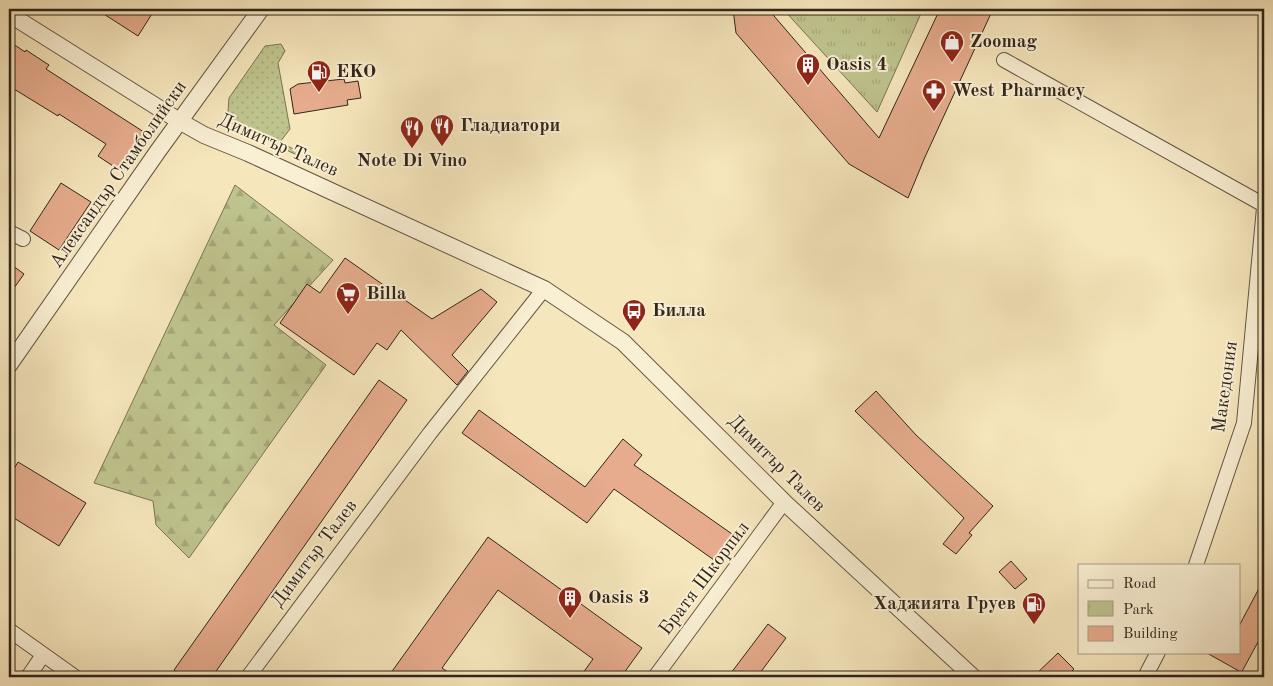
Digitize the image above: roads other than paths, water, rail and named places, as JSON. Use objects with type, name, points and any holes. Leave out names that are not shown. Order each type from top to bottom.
[{"type":"street","name":"Александър Стамболийски","points":[[9,365],[262,9]]},
{"type":"street","name":"Димитър Талев","points":[[9,14],[204,135],[257,157],[544,289],[623,342],[784,502],[973,677]]},
{"type":"street","name":"Македония","points":[[1004,60],[1264,207],[1244,423],[1196,564]]},
{"type":"street","points":[[9,232],[23,239]]},
{"type":"street","name":"Димитър Талев","points":[[248,677],[430,433],[544,289]]},
{"type":"street","name":"Братя Шкорпил","points":[[655,677],[784,502]]},
{"type":"street","points":[[9,630],[75,677]]},
{"type":"street","points":[[1144,677],[1157,654]]},
{"type":"street","points":[[28,677],[43,655]]},
{"type":"place","name":"Zoomag","points":[[952,63]]},
{"type":"place","name":"Oasis 4","points":[[808,86]]},
{"type":"place","name":"EKO","points":[[319,93]]},
{"type":"place","name":"West Pharmacy","points":[[934,112]]},
{"type":"place","name":"Гладиатори","points":[[442,147]]},
{"type":"place","name":"Note Di Vino","points":[[412,149]]},
{"type":"place","name":"Billa","points":[[348,315]]},
{"type":"place","name":"Билла","points":[[634,332]]},
{"type":"place","name":"Oasis 3","points":[[570,619]]},
{"type":"place","name":"Хаджията Груев","points":[[1034,625]]}]
